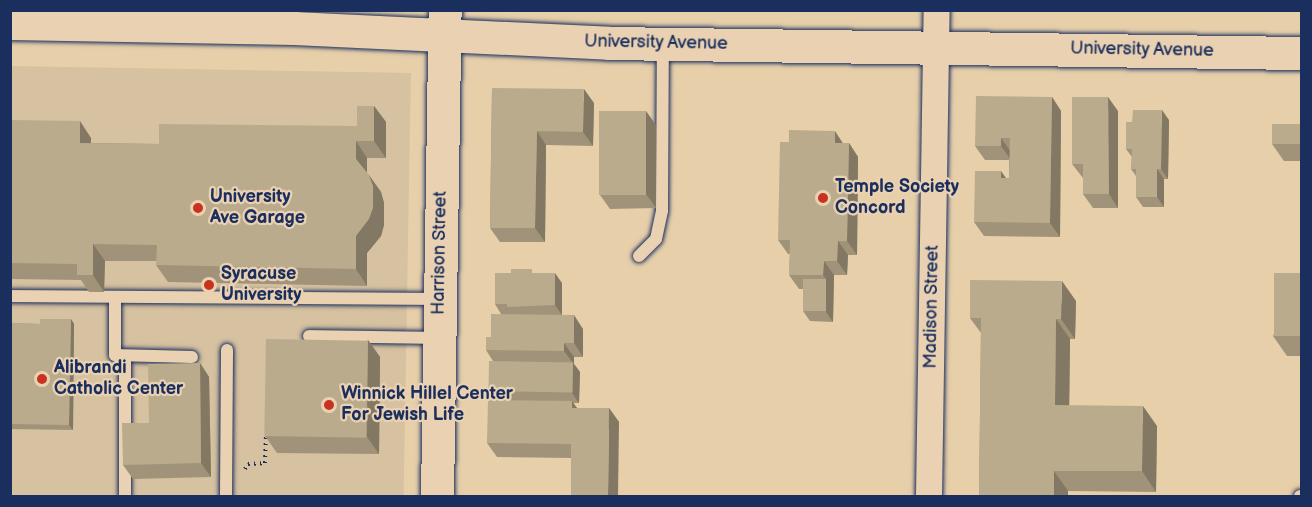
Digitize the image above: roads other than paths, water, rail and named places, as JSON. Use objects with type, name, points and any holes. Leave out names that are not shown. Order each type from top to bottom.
[{"type":"street","name":"Madison Street","points":[[929,496],[937,10]]},
{"type":"street","name":"University Avenue","points":[[10,24],[445,22],[663,43],[1302,53]]},
{"type":"street","name":"Harrison Street","points":[[436,496],[445,22]]},
{"type":"lane","points":[[639,256],[656,239],[662,211],[663,43]]},
{"type":"lane","points":[[10,296],[439,299]]},
{"type":"lane","points":[[115,297],[115,355],[192,357]]},
{"type":"lane","points":[[309,336],[438,338]]},
{"type":"lane","points":[[226,496],[227,350]]},
{"type":"lane","points":[[125,356],[125,496]]},
{"type":"place","name":"Temple Society Concord","points":[[823,198]]},
{"type":"place","name":"University Ave Garage","points":[[198,208]]},
{"type":"place","name":"Syracuse University","points":[[209,285]]},
{"type":"place","name":"Alibrandi Catholic Center","points":[[42,379]]},
{"type":"place","name":"Winnick Hillel Center For Jewish Life","points":[[329,405]]}]
